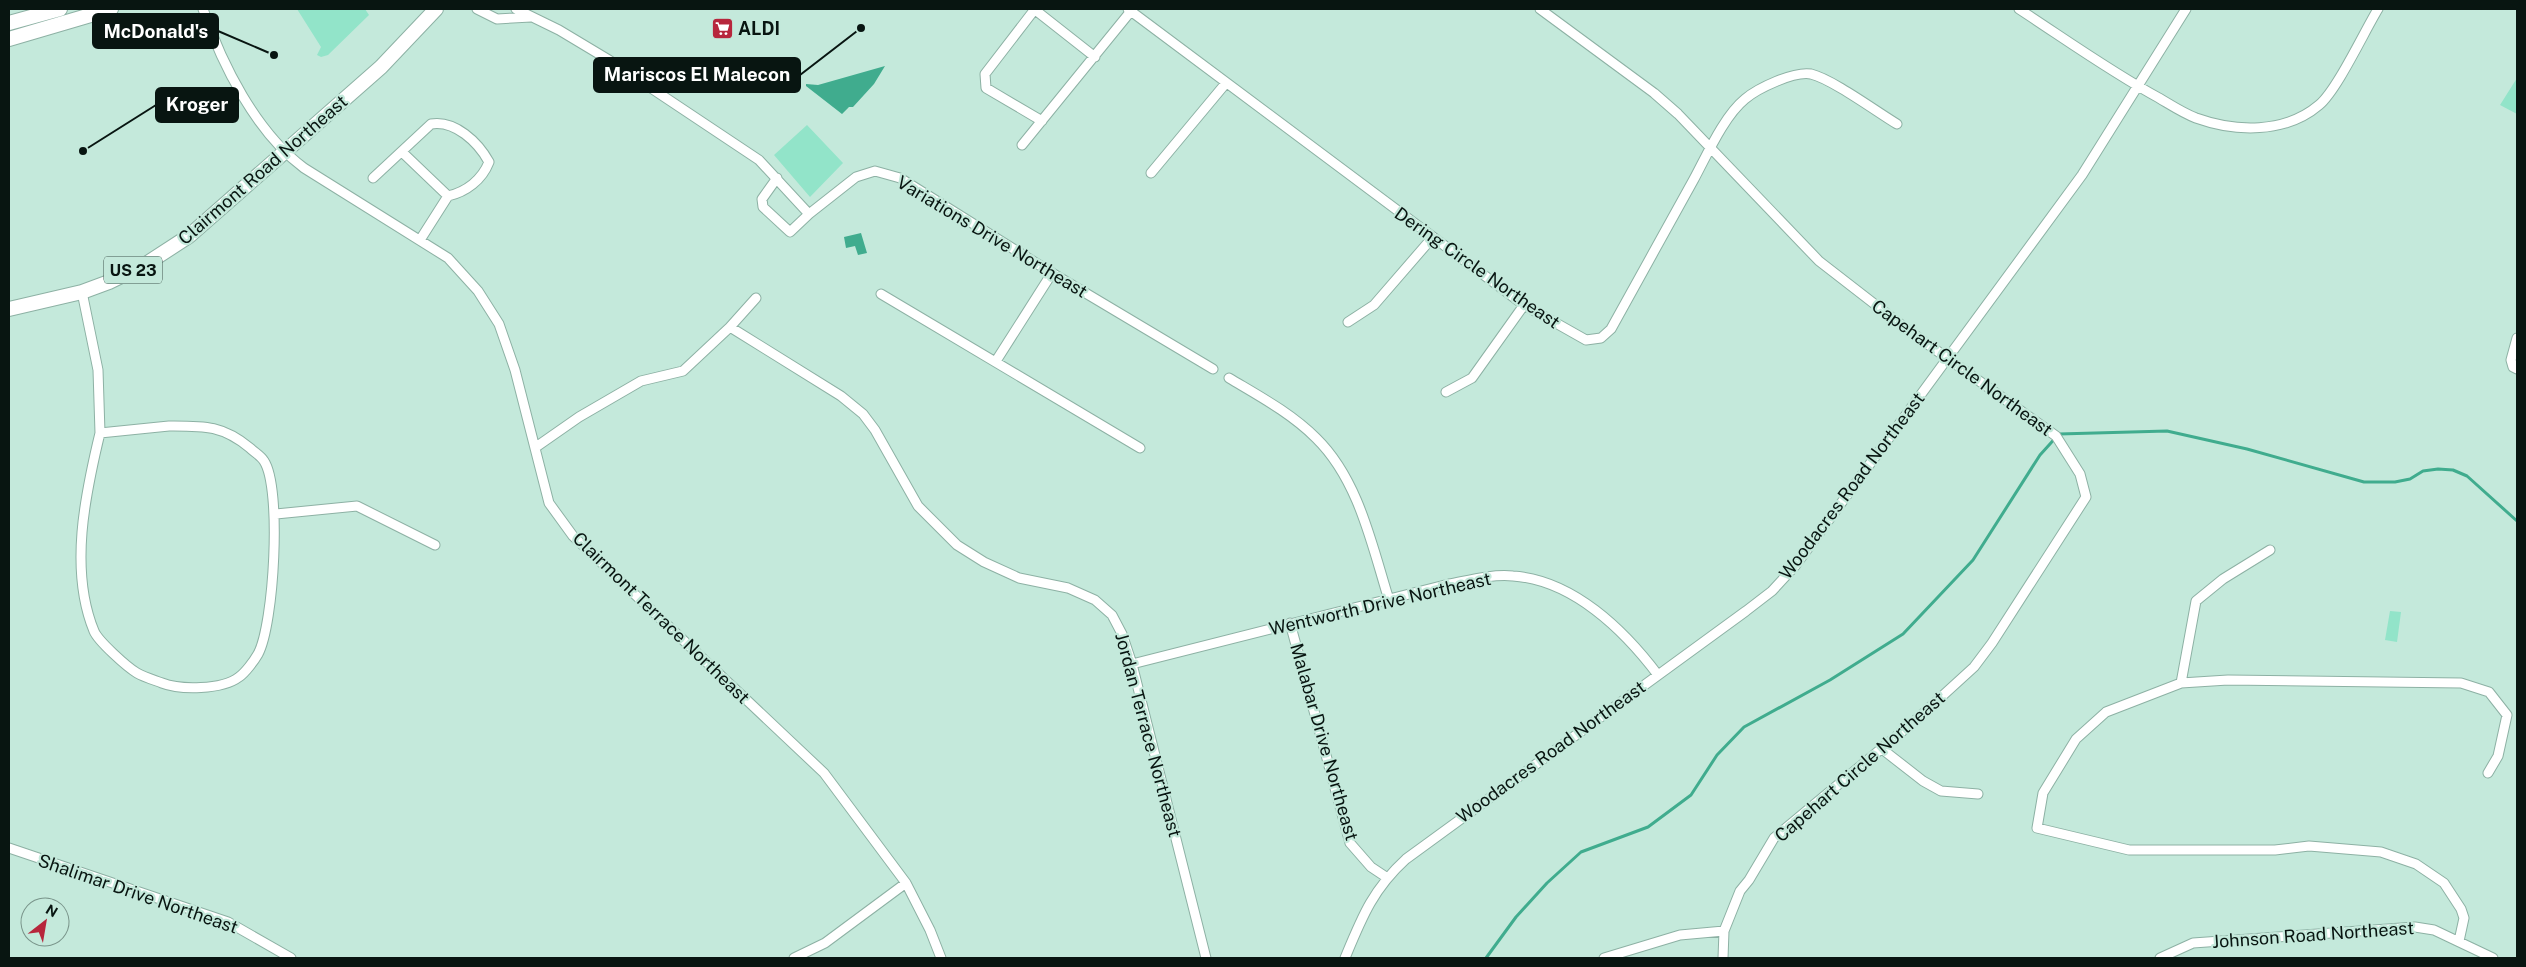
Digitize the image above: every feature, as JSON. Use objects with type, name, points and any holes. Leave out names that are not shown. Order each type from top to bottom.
[{"type":"main road","points":[[9,23],[60,9]]},
{"type":"main road","points":[[9,39],[111,9]]},
{"type":"main road","name":"Clairmont Road Northeast","points":[[9,309],[82,292],[146,264],[189,236],[381,67],[436,9]]},
{"type":"street","name":"Clairmont Terrace Northeast","points":[[203,9],[223,59],[237,85],[262,125],[286,151],[304,168],[448,258],[478,291],[499,324],[515,370],[549,502],[573,536],[824,773],[906,882],[930,930],[941,958]]},
{"type":"street","points":[[477,9],[497,19],[532,17]]},
{"type":"street","points":[[516,9],[559,30],[610,60],[759,160],[809,214]]},
{"type":"street","points":[[1042,121],[986,88],[985,74],[1034,9],[1094,56]]},
{"type":"street","points":[[1540,9],[1654,93],[1678,114],[1710,149]]},
{"type":"street","points":[[2019,9],[2138,87],[2194,118],[2217,124],[2252,128],[2276,126],[2295,119],[2319,105],[2332,88],[2378,9]]},
{"type":"street","name":"Woodacres Road Northeast","points":[[1345,958],[1359,923],[1374,894],[1386,877],[1444,830],[1772,591],[1795,566],[2082,175],[2186,9]]},
{"type":"street","points":[[1022,145],[1129,10]]},
{"type":"street","name":"Dering Circle Northeast","points":[[1129,10],[1524,305],[1586,340],[1594,340],[1611,329],[1710,149],[1733,112],[1745,99],[1785,77],[1811,74],[1825,80],[1897,124]]},
{"type":"street","points":[[1151,173],[1226,83]]},
{"type":"street","points":[[373,178],[431,124],[442,122],[453,126],[483,151],[489,162],[485,173],[462,193],[448,196],[420,240]]},
{"type":"street","name":"Capehart Circle Northeast","points":[[1710,149],[1819,261],[1908,330],[2056,436],[2080,474],[2086,497],[1992,643],[1974,667],[1882,749],[1774,838],[1749,880],[1740,891],[1724,931],[1723,958]]},
{"type":"street","points":[[402,152],[448,196]]},
{"type":"street","name":"Variations Drive Northeast","points":[[777,178],[762,199],[763,207],[790,232],[809,214],[856,177],[875,171],[900,178],[1052,273],[1214,369]]},
{"type":"street","points":[[1348,322],[1374,305],[1432,238]]},
{"type":"street","points":[[996,361],[1052,273]]},
{"type":"street","points":[[82,292],[98,370],[100,434],[90,473],[79,549],[85,595],[94,632],[137,673],[168,686],[192,688],[220,684],[238,678],[259,654],[267,623],[276,514],[272,480],[264,460],[234,435],[210,426],[169,426],[100,434]]},
{"type":"street","points":[[881,294],[1140,448]]},
{"type":"street","points":[[536,447],[579,417],[641,381],[683,371],[730,327],[756,298]]},
{"type":"street","points":[[1446,392],[1472,378],[1524,305]]},
{"type":"street","name":"Jordan Terrace Northeast","points":[[730,327],[840,396],[863,414],[875,430],[918,506],[957,545],[984,562],[1018,578],[1068,588],[1095,600],[1112,615],[1122,634],[1132,664],[1206,958]]},
{"type":"street","points":[[2517,338],[2511,360],[2513,367],[2517,369]]},
{"type":"street","points":[[1229,378],[1293,418],[1318,439],[1341,471],[1362,513],[1389,600]]},
{"type":"street","points":[[276,514],[357,506],[435,545]]},
{"type":"street","points":[[2182,683],[2196,601],[2223,579],[2270,550]]},
{"type":"street","name":"Wentworth Drive Northeast","points":[[1132,664],[1290,623],[1487,577],[1514,576],[1559,589],[1602,616],[1623,632],[1658,675]]},
{"type":"street","name":"Malabar Drive Northeast","points":[[1290,623],[1350,843],[1372,867],[1386,877]]},
{"type":"street","points":[[2459,941],[2464,918],[2461,909],[2444,883],[2416,864],[2381,852],[2309,846],[2275,850],[2129,850],[2037,828],[2042,793],[2076,739],[2106,712],[2182,683],[2228,680],[2461,683],[2489,692],[2507,714],[2498,756],[2488,773]]},
{"type":"street","points":[[1882,749],[1923,781],[1941,791],[1978,794]]},
{"type":"street","name":"Shalimar Drive Northeast","points":[[9,848],[228,922],[291,958]]},
{"type":"street","points":[[794,958],[825,943],[906,882]]},
{"type":"street","name":"Johnson Road Northeast","points":[[2160,958],[2193,943],[2415,928],[2434,930],[2493,958]]},
{"type":"street","points":[[1604,958],[1680,935],[1724,931]]},
{"type":"shaded area","points":[[297,9],[365,9],[369,15],[328,55],[321,57],[317,55],[321,47]]},
{"type":"shaded area","points":[[885,66],[874,84],[853,107],[849,107],[842,114],[806,86],[806,84],[818,85]]},
{"type":"shaded area","points":[[2517,78],[2517,114],[2500,105]]},
{"type":"shaded area","points":[[807,125],[843,163],[810,197],[774,155]]},
{"type":"shaded area","points":[[861,233],[867,253],[858,255],[855,246],[846,248],[844,237]]},
{"type":"shaded area","points":[[2390,611],[2401,612],[2397,642],[2385,640]]},
{"type":"waterway","points":[[1486,958],[1516,917],[1547,883],[1581,852],[1648,827],[1691,795],[1717,755],[1744,727],[1830,680],[1903,634],[1973,560],[2040,455],[2059,434],[2167,431],[2247,449],[2364,482],[2395,482],[2410,479],[2423,471],[2453,470],[2467,476],[2517,521]]},
{"type":"place","name":"Mariscos El Malecon","points":[[861,28]]},
{"type":"place","name":"ALDI","points":[[722,29]]},
{"type":"place","name":"McDonald's","points":[[274,55]]},
{"type":"place","name":"Kroger","points":[[83,151]]}]
